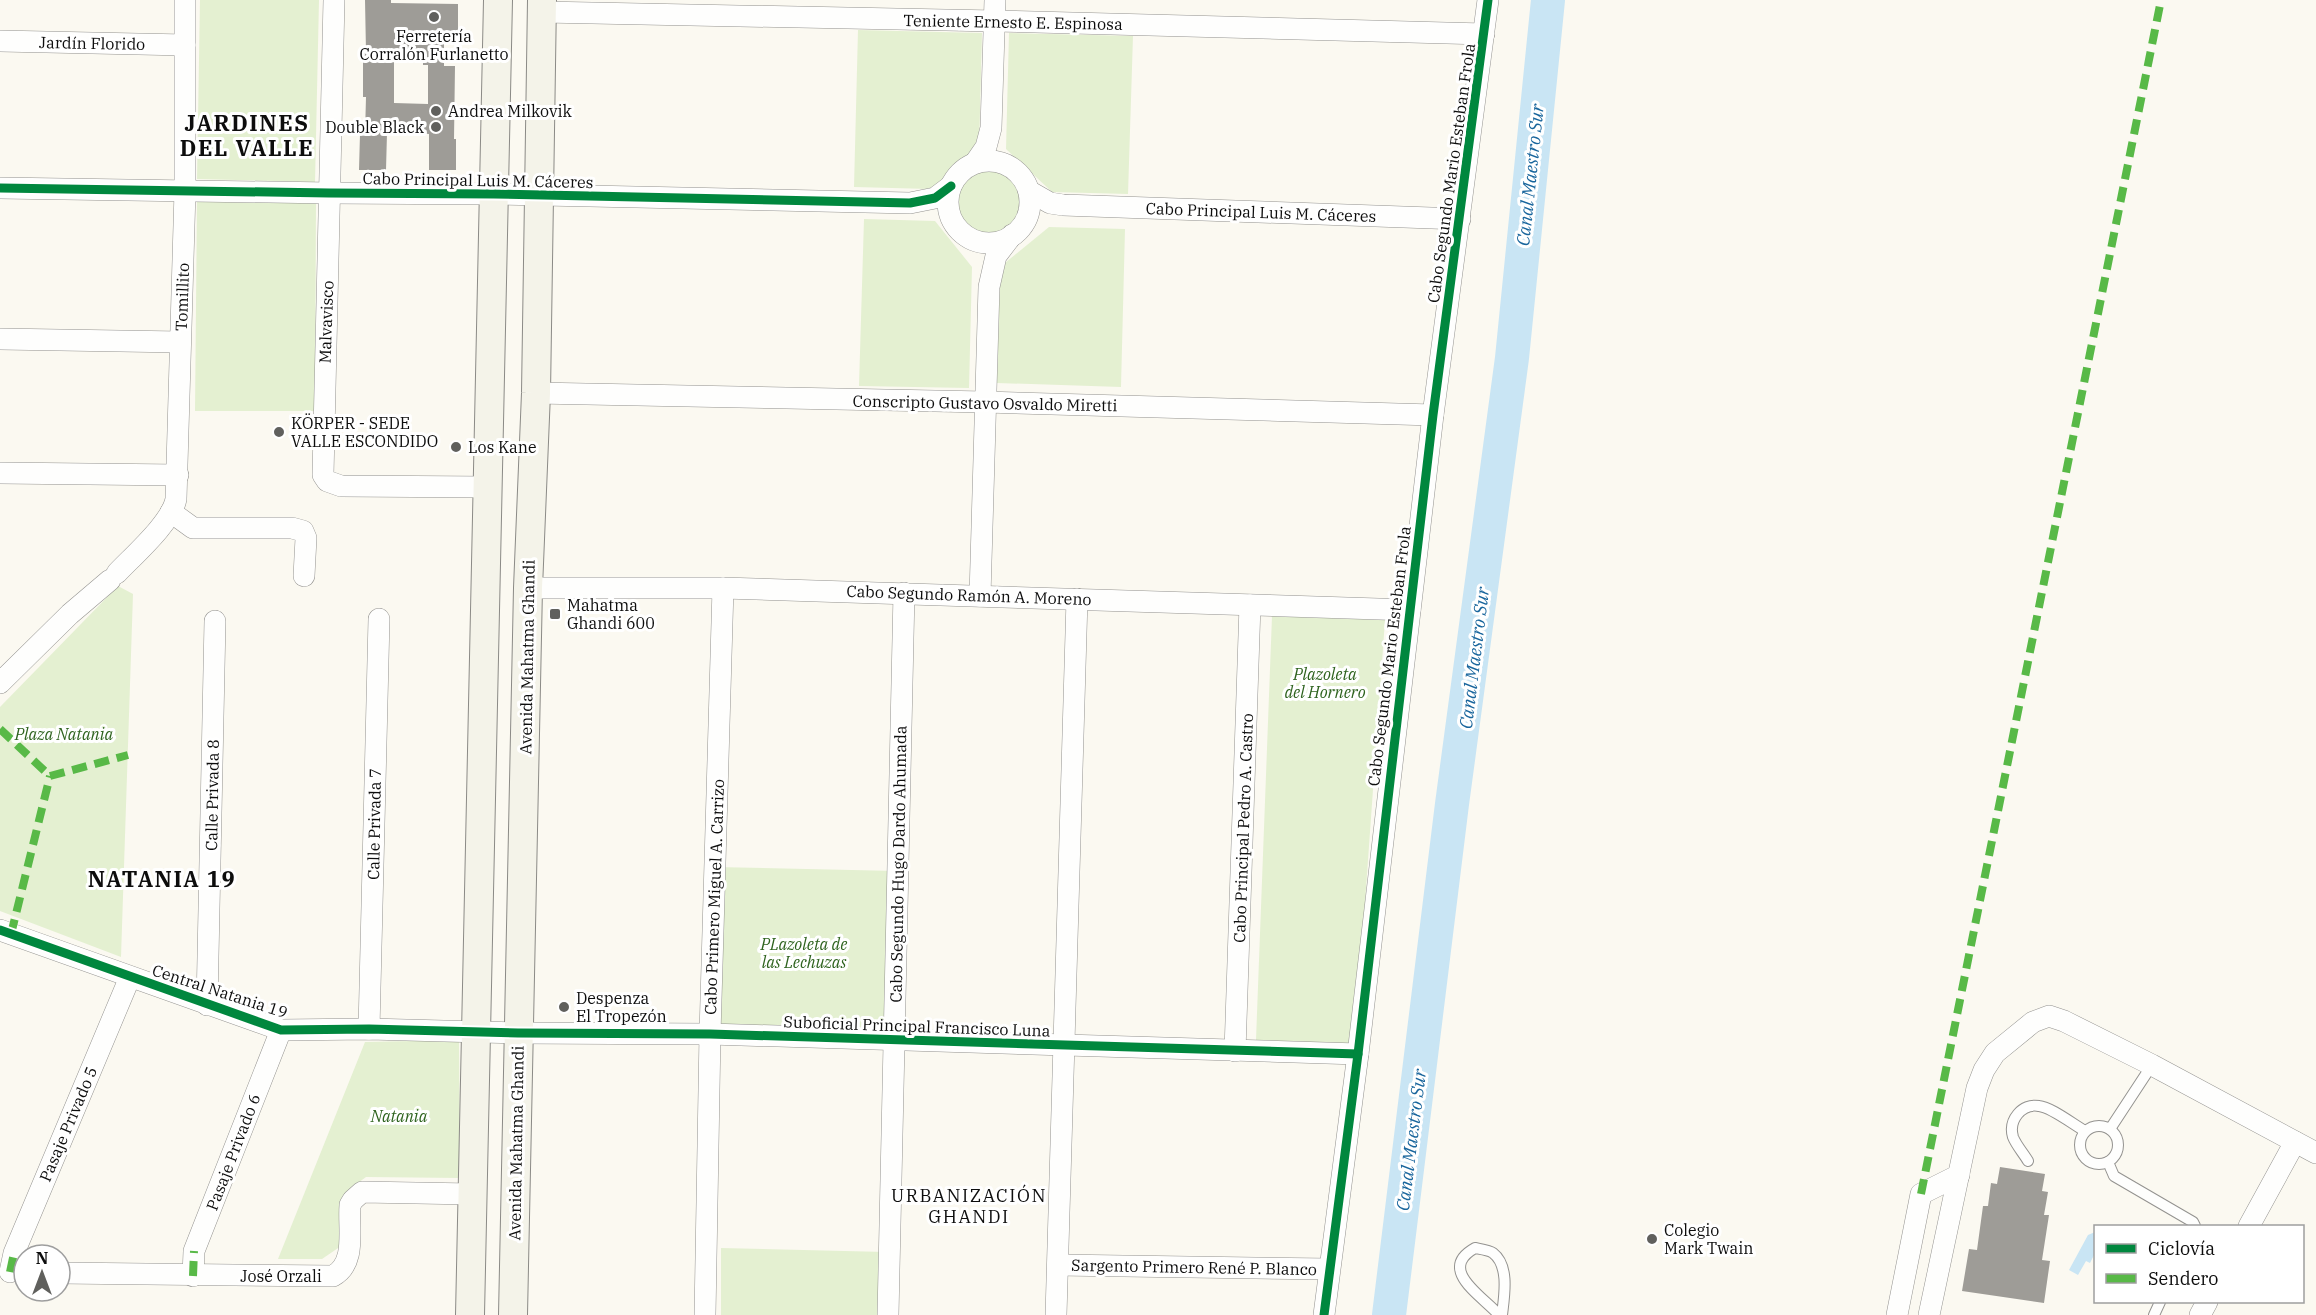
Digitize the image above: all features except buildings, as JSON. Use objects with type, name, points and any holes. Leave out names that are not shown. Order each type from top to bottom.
[{"type":"main road","points":[[470,1315],[498,0]]},
{"type":"main road","name":"Avenida Mahatma Ghandi","points":[[513,1315],[528,588],[536,393],[542,6]]},
{"type":"street","name":"Tomillito","points":[[0,683],[70,614],[113,576],[175,505],[178,475],[185,191],[185,0]]},
{"type":"street","name":"Malvavisco","points":[[334,0],[323,475],[327,481],[341,486],[487,487]]},
{"type":"street","name":"Cabo Segundo Mario Esteban Frola","points":[[1324,1315],[1358,1054],[1434,415],[1488,0]]},
{"type":"street","name":"Teniente Ernesto E. Espinosa","points":[[542,6],[995,10],[1484,34]]},
{"type":"street","points":[[980,596],[989,286],[996,256],[1016,232],[1029,211],[1029,191],[1019,174],[1009,166],[994,144],[991,128],[995,10]]},
{"type":"street","name":"Jardín Florido","points":[[0,42],[185,45]]},
{"type":"street","points":[[989,286],[981,255],[960,228],[948,204],[951,186],[961,172],[975,163],[986,147],[991,128]]},
{"type":"street","points":[[975,163],[992,161],[1009,166]]},
{"type":"street","name":"Cabo Principal Luis M. Cáceres","points":[[0,188],[329,194],[494,194],[910,203],[935,198],[951,186]]},
{"type":"street","name":"Cabo Principal Luis M. Cáceres","points":[[1029,191],[1050,203],[1062,206],[1460,219]]},
{"type":"street","name":"Cabo Principal Luis M. Cáceres","points":[[910,203],[934,209],[960,228]]},
{"type":"street","name":"Cabo Principal Luis M. Cáceres","points":[[1016,232],[1041,213],[1062,206]]},
{"type":"street","points":[[960,228],[977,241],[989,242],[1001,240],[1016,232]]},
{"type":"street","points":[[0,339],[180,342]]},
{"type":"street","name":"Conscripto Gustavo Osvaldo Miretti","points":[[536,393],[985,402],[1434,415]]},
{"type":"street","points":[[0,474],[178,475]]},
{"type":"street","points":[[171,512],[193,528],[292,528],[303,531],[306,538],[304,576]]},
{"type":"street","name":"Cabo Segundo Ramón A. Moreno","points":[[528,588],[723,588],[1410,610]]},
{"type":"street","name":"Cabo Primero Miguel A. Carrizo","points":[[705,1315],[710,1034],[723,588]]},
{"type":"street","name":"Cabo Segundo Hugo Dardo Ahumada","points":[[888,1315],[904,593]]},
{"type":"street","points":[[1056,1315],[1077,599]]},
{"type":"street","name":"Cabo Principal Pedro A. Castro","points":[[1235,1051],[1250,605]]},
{"type":"street","name":"Calle Privada 7","points":[[369,1029],[379,619]]},
{"type":"street","name":"Calle Privada 8","points":[[207,1005],[215,621]]},
{"type":"street","name":"Central Natania 19","points":[[0,930],[281,1030],[369,1029],[475,1032]]},
{"type":"street","name":"Pasaje Privado 5","points":[[22,1243],[130,977]]},
{"type":"street","points":[[1929,1315],[1977,1088],[1984,1070],[1995,1053],[2033,1022],[2049,1016],[2064,1021],[2152,1065],[2316,1153]]},
{"type":"street","name":"Pasaje Privado 6","points":[[193,1276],[194,1251],[281,1030]]},
{"type":"street","name":"Suboficial Principal Francisco Luna","points":[[475,1032],[710,1034],[1358,1054]]},
{"type":"street","points":[[2250,1225],[2295,1142]]},
{"type":"street","points":[[1897,1315],[1921,1194],[1959,1175]]},
{"type":"street","name":"José Orzali","points":[[72,1273],[333,1276],[341,1272],[347,1262],[350,1205],[362,1192],[471,1194]]},
{"type":"street","name":"Sargento Primero René P. Blanco","points":[[1058,1265],[1329,1269]]},
{"type":"lane","points":[[2110,1129],[2152,1065]]},
{"type":"lane","points":[[2028,1161],[2013,1136],[2013,1122],[2018,1112],[2031,1106],[2041,1106],[2085,1131]]},
{"type":"lane","points":[[2100,1125],[2110,1129],[2118,1139],[2117,1153],[2108,1162],[2096,1163],[2085,1158],[2080,1142],[2085,1131],[2100,1125]]},
{"type":"lane","points":[[2108,1162],[2114,1176],[2193,1222],[2194,1225]]},
{"type":"lane","points":[[1474,1248],[1493,1253],[1502,1265],[1505,1287],[1501,1315],[1474,1292],[1463,1278],[1460,1265],[1462,1259],[1464,1254],[1474,1248]]},
{"type":"green space","points":[[200,0],[319,0],[315,182],[197,179]]},
{"type":"green space","points":[[858,30],[982,33],[979,150],[930,189],[854,187]]},
{"type":"green space","points":[[1009,33],[1133,36],[1128,194],[1052,192],[1006,149]]},
{"type":"green space","points":[[981,162],[997,162],[1011,168],[1022,179],[1028,193],[1028,209],[1022,223],[1011,234],[997,240],[981,240],[967,234],[956,223],[950,209],[950,193],[956,179],[967,168]]},
{"type":"green space","points":[[197,202],[316,203],[315,411],[195,411]]},
{"type":"green space","points":[[864,219],[935,221],[972,267],[969,388],[859,386]]},
{"type":"green space","points":[[1049,227],[1125,229],[1121,387],[997,383],[1000,267]]},
{"type":"green space","name":"Plaza Natania","points":[[118,586],[133,594],[121,957],[0,911],[0,707]]},
{"type":"green space","name":"Plazoleta del Hornero","points":[[1272,616],[1385,620],[1355,1044],[1256,1040]]},
{"type":"green space","name":"PLazoleta de las Lechuzas","points":[[715,867],[897,871],[894,1041],[710,1034]]},
{"type":"green space","name":"Natania","points":[[459,1040],[460,1178],[366,1177],[347,1191],[341,1246],[322,1259],[278,1259],[365,1042]]},
{"type":"green space","points":[[721,1248],[886,1252],[884,1315],[721,1315]]},
{"type":"water","points":[[2094,1232],[2094,1255],[2090,1263],[2086,1261],[2078,1275],[2069,1270],[2088,1235]]},
{"type":"waterway","name":"Canal Maestro Sur","points":[[1389,1315],[1452,804],[1512,358],[1548,0]]},
{"type":"marked path","points":[[1921,1194],[2161,0]]},
{"type":"marked path","points":[[0,729],[50,776]]},
{"type":"marked path","points":[[50,776],[128,755]]},
{"type":"marked path","points":[[11,934],[50,776]]},
{"type":"marked path","points":[[193,1276],[194,1251]]},
{"type":"marked path","points":[[10,1272],[12,1262]]},
{"type":"cycle path","points":[[1324,1315],[1358,1054],[1433,415],[1488,0]]},
{"type":"cycle path","points":[[0,188],[494,194],[910,203],[935,198],[951,186]]},
{"type":"cycle path","points":[[0,930],[281,1030],[369,1029],[518,1033],[710,1034],[1358,1054]]},
{"type":"place","name":"Ferretería Corralón Furlanetto","points":[[434,17]]},
{"type":"place","name":"Andrea Milkovik","points":[[436,111]]},
{"type":"place","name":"Double Black","points":[[436,127]]},
{"type":"place","name":"KÖRPER - SEDE VALLE ESCONDIDO","points":[[279,432]]},
{"type":"place","name":"Los Kane","points":[[456,447]]},
{"type":"place","name":"Mahatma Ghandi 600","points":[[555,614]]},
{"type":"place","name":"Despenza El Tropezón","points":[[564,1007]]},
{"type":"place","name":"Colegio Mark Twain","points":[[1652,1239]]},
{"type":"district","name":"JARDINES DEL VALLE","points":[[247,134]]},
{"type":"district","name":"NATANIA 19","points":[[162,878]]},
{"type":"district","name":"URBANIZACIÓN GHANDI","points":[[969,1205]]}]
